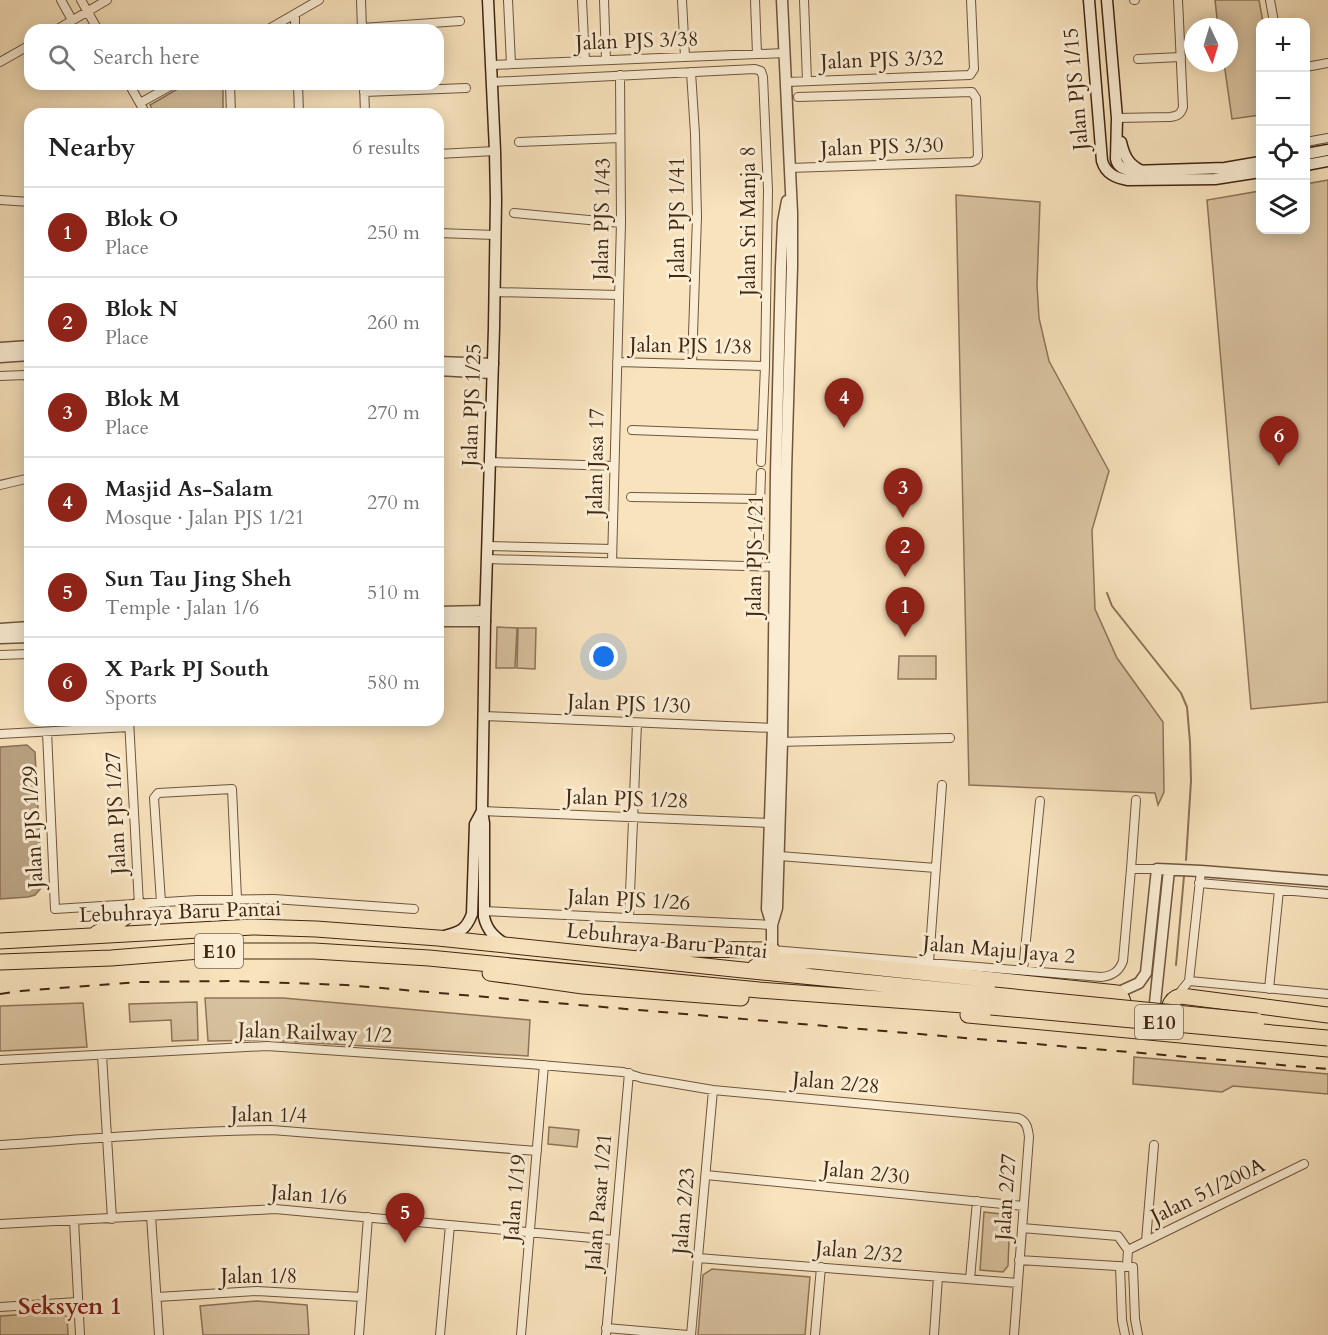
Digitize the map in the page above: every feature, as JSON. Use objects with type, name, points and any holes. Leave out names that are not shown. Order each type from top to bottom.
[{"type":"highway","points":[[92,935],[120,921],[139,904]]},
{"type":"highway","name":"Lebuhraya Baru Pantai","points":[[0,941],[253,927],[316,929],[438,938],[1328,1028]]},
{"type":"highway","points":[[620,956],[677,949],[772,950]]},
{"type":"highway","name":"Lebuhraya Baru Pantai","points":[[0,962],[111,958],[200,951],[314,951],[429,958],[759,990],[991,1007],[1328,1038]]},
{"type":"highway","points":[[429,958],[484,972],[583,986],[936,1013],[1328,1049]]},
{"type":"highway","points":[[743,970],[778,961],[814,961],[1117,993],[1124,1002],[1123,1013],[1113,1022],[1099,1027]]},
{"type":"highway","points":[[1188,1036],[1171,1026],[1169,1020],[1169,1006],[1176,997],[1187,996],[1328,1015]]},
{"type":"street","points":[[61,0],[72,20]]},
{"type":"street","points":[[81,0],[95,24]]},
{"type":"street","points":[[278,24],[319,0]]},
{"type":"street","points":[[361,0],[362,24]]},
{"type":"street","name":"Jalan PJS 1/25","points":[[488,0],[495,151],[495,235],[482,811],[486,923],[495,938],[506,945]]},
{"type":"street","points":[[508,0],[511,64]]},
{"type":"street","points":[[582,0],[585,61]]},
{"type":"street","points":[[604,0],[606,60]]},
{"type":"street","points":[[682,0],[685,57]]},
{"type":"street","points":[[755,0],[757,54]]},
{"type":"street","name":"Jalan PJS 1/21","points":[[772,925],[767,909],[770,823],[778,742],[773,728],[779,567],[786,472],[792,267],[792,213],[782,0]]},
{"type":"street","points":[[804,0],[807,81]]},
{"type":"street","name":"Jalan PJS 3/32","points":[[786,82],[972,74],[974,67],[971,0]]},
{"type":"street","name":"Jalan PJS 1/15","points":[[1089,0],[1102,161],[1109,172]]},
{"type":"street","name":"Jalan PJS 1/15","points":[[1107,0],[1118,165]]},
{"type":"street","points":[[1141,170],[1132,166],[1123,152],[1116,118],[1177,116],[1181,112],[1183,107],[1178,0]]},
{"type":"street","points":[[1270,0],[1273,18]]},
{"type":"street","points":[[66,24],[105,1]]},
{"type":"street","points":[[295,15],[295,24]]},
{"type":"street","points":[[423,24],[460,21]]},
{"type":"street","points":[[0,61],[24,48]]},
{"type":"street","name":"Jalan PJS 3/38","points":[[491,65],[784,53]]},
{"type":"street","points":[[1138,59],[1181,57]]},
{"type":"street","points":[[1310,66],[1328,63]]},
{"type":"street","name":"Jalan PJS 3/38","points":[[492,81],[754,69],[761,71],[764,77]]},
{"type":"street","name":"Jalan PJS 1/41","points":[[691,72],[697,217],[692,364]]},
{"type":"street","name":"Jalan PJS 1/43","points":[[617,362],[621,223],[620,75]]},
{"type":"street","name":"Jalan Sri Manja 8","points":[[761,462],[768,190],[764,77]]},
{"type":"street","points":[[444,87],[466,87]]},
{"type":"street","points":[[132,90],[142,108]]},
{"type":"street","points":[[140,104],[164,90]]},
{"type":"street","points":[[230,90],[231,108]]},
{"type":"street","points":[[298,90],[299,108]]},
{"type":"street","points":[[364,90],[365,108]]},
{"type":"street","name":"Jalan PJS 3/30","points":[[789,168],[972,162],[978,156],[976,98],[972,92],[798,97]]},
{"type":"street","points":[[519,142],[620,138]]},
{"type":"street","points":[[1310,141],[1328,138]]},
{"type":"street","points":[[1310,153],[1328,150]]},
{"type":"street","points":[[444,154],[495,151]]},
{"type":"street","points":[[1310,164],[1328,161]]},
{"type":"street","points":[[1256,163],[1225,168],[1141,170],[1126,170],[1118,165],[1109,172],[1118,178],[1128,180],[1215,179],[1256,173]]},
{"type":"street","points":[[0,200],[24,202]]},
{"type":"street","points":[[514,213],[621,223]]},
{"type":"street","points":[[444,233],[495,235]]},
{"type":"street","points":[[494,292],[619,295]]},
{"type":"street","points":[[0,348],[24,346]]},
{"type":"street","points":[[0,357],[24,355]]},
{"type":"street","name":"Jalan PJS 1/38","points":[[617,362],[765,366]]},
{"type":"street","name":"Jalan Jasa 17","points":[[612,562],[617,362]]},
{"type":"street","points":[[444,363],[493,369]]},
{"type":"street","points":[[444,370],[493,369]]},
{"type":"street","points":[[0,376],[24,375]]},
{"type":"street","points":[[632,430],[762,435]]},
{"type":"street","points":[[490,462],[614,466]]},
{"type":"street","points":[[758,566],[760,473]]},
{"type":"street","points":[[0,485],[24,479]]},
{"type":"street","points":[[631,497],[760,499]]},
{"type":"street","points":[[488,546],[612,549]]},
{"type":"street","points":[[487,559],[779,567]]},
{"type":"street","name":"Jalan PJS 1/21","points":[[772,950],[772,925],[777,908],[779,856],[779,567]]},
{"type":"street","points":[[444,613],[485,616]]},
{"type":"street","points":[[444,620],[485,616]]},
{"type":"street","points":[[0,629],[24,627]]},
{"type":"street","points":[[0,638],[24,637]]},
{"type":"street","points":[[0,655],[24,654]]},
{"type":"street","name":"Jalan PJS 1/30","points":[[483,716],[773,728]]},
{"type":"street","points":[[629,918],[637,723]]},
{"type":"street","points":[[0,734],[102,726]]},
{"type":"street","name":"Jalan PJS 1/27","points":[[129,726],[139,904]]},
{"type":"street","name":"Jalan PJS 1/29","points":[[47,732],[55,909],[237,899],[283,899],[414,909]]},
{"type":"street","points":[[778,742],[950,738]]},
{"type":"street","points":[[929,962],[942,785]]},
{"type":"street","points":[[161,902],[154,798],[158,793],[232,789],[237,899]]},
{"type":"street","name":"Jalan Maju Jaya 2","points":[[772,950],[1109,976],[1116,973],[1123,961],[1136,800]]},
{"type":"street","points":[[1023,970],[1040,801]]},
{"type":"street","name":"Jalan PJS 1/25","points":[[438,938],[460,931],[469,923],[472,914],[475,824],[482,811]]},
{"type":"street","name":"Jalan PJS 1/28","points":[[482,811],[770,823]]},
{"type":"street","points":[[779,856],[936,868]]},
{"type":"street","points":[[1131,868],[1328,880]]},
{"type":"street","points":[[1117,993],[1139,983],[1146,973],[1157,869]]},
{"type":"street","points":[[1099,1027],[1141,1022],[1148,1016],[1155,1003],[1169,870]]},
{"type":"street","points":[[1176,997],[1189,981],[1201,871]]},
{"type":"street","points":[[1199,883],[1328,894]]},
{"type":"street","points":[[1269,989],[1279,890]]},
{"type":"street","name":"Jalan PJS 1/26","points":[[484,911],[772,925]]},
{"type":"street","points":[[1189,981],[1328,994]]},
{"type":"street","name":"Jalan Railway 1/2","points":[[0,1060],[267,1046],[629,1073]]},
{"type":"street","points":[[102,1055],[112,1219]]},
{"type":"street","name":"Jalan 1/19","points":[[521,1335],[544,1065]]},
{"type":"street","name":"Jalan 2/28","points":[[629,1073],[642,1078],[713,1090],[1018,1118],[1024,1121],[1029,1137]]},
{"type":"street","name":"Jalan Pasar 1/21","points":[[606,1331],[629,1073]]},
{"type":"street","name":"Jalan 2/23","points":[[606,1331],[689,1335],[713,1090]]},
{"type":"street","name":"Jalan 1/4","points":[[0,1145],[107,1137],[272,1131],[537,1151]]},
{"type":"street","name":"Jalan 2/27","points":[[1014,1335],[1029,1137]]},
{"type":"street","points":[[1146,1241],[1154,1145]]},
{"type":"street","name":"Jalan 51/200A","points":[[1128,1250],[1304,1164]]},
{"type":"street","name":"Jalan 2/30","points":[[706,1175],[1023,1206]]},
{"type":"street","points":[[970,1279],[977,1201]]},
{"type":"street","name":"Jalan 1/6","points":[[0,1224],[275,1209],[614,1240]]},
{"type":"street","points":[[151,1216],[159,1335]]},
{"type":"street","points":[[359,1335],[368,1217]]},
{"type":"street","points":[[74,1220],[80,1335]]},
{"type":"street","points":[[440,1335],[450,1225]]},
{"type":"street","points":[[1022,1228],[1118,1236],[1128,1250],[1122,1320],[1125,1335]]},
{"type":"street","name":"Jalan 2/32","points":[[698,1258],[1018,1283]]},
{"type":"street","name":"Jalan 2/27","points":[[1019,1260],[1127,1266]]},
{"type":"street","points":[[1127,1266],[1138,1335]]},
{"type":"street","points":[[815,1335],[822,1268]]},
{"type":"street","points":[[934,1335],[939,1277]]},
{"type":"street","name":"Jalan 1/8","points":[[157,1297],[257,1291],[362,1297]]},
{"type":"street","points":[[0,1307],[77,1302]]},
{"type":"shaded area","points":[[1215,0],[1259,0],[1262,18],[1256,18],[1256,116],[1232,119],[1225,72],[1238,72],[1238,18],[1217,18]]},
{"type":"shaded area","points":[[176,90],[223,90],[223,108],[152,108],[150,105]]},
{"type":"shaded area","points":[[1328,180],[1328,702],[1251,709],[1207,200],[1256,192],[1256,234],[1310,234],[1310,183]]},
{"type":"shaded area","points":[[956,195],[1040,202],[1037,285],[1039,318],[1049,361],[1109,471],[1092,530],[1095,609],[1117,658],[1163,722],[1164,792],[1158,805],[1155,793],[969,785]]},
{"type":"shaded area","points":[[497,627],[517,628],[515,668],[496,668]]},
{"type":"shaded area","points":[[518,628],[536,628],[535,669],[517,668]]},
{"type":"shaded area","points":[[899,656],[936,656],[936,679],[898,679]]},
{"type":"shaded area","points":[[27,745],[35,752],[42,887],[35,895],[28,897],[0,899],[0,747]]},
{"type":"shaded area","points":[[205,998],[283,998],[530,1020],[528,1056],[268,1040],[208,1041]]},
{"type":"shaded area","points":[[197,1002],[198,1040],[172,1041],[171,1020],[130,1022],[129,1004]]},
{"type":"shaded area","points":[[83,1003],[87,1047],[0,1051],[0,1006]]},
{"type":"shaded area","points":[[1134,1057],[1328,1074],[1328,1094],[1233,1086],[1222,1092],[1133,1084]]},
{"type":"shaded area","points":[[549,1127],[579,1130],[577,1147],[548,1144]]},
{"type":"shaded area","points":[[984,1212],[1010,1215],[1008,1266],[1003,1272],[980,1270]]},
{"type":"shaded area","points":[[712,1269],[810,1277],[805,1335],[698,1335],[703,1275]]},
{"type":"shaded area","points":[[257,1301],[307,1305],[309,1335],[203,1335],[200,1306]]},
{"type":"shaded area","points":[[61,1312],[67,1317],[68,1335],[0,1335],[0,1316]]},
{"type":"waterway","points":[[1107,593],[1112,606],[1181,693],[1187,707],[1191,781],[1186,860]]},
{"type":"waterway","points":[[1176,965],[1184,876]]},
{"type":"railway","points":[[0,994],[139,982],[233,981],[346,985],[1328,1069]]},
{"type":"place","name":"Masjid As-Salam","points":[[844,428]]},
{"type":"place","name":"X Park PJ South","points":[[1279,466]]},
{"type":"place","name":"Blok M","points":[[903,518]]},
{"type":"place","name":"Blok N","points":[[905,577]]},
{"type":"place","name":"Blok O","points":[[905,637]]},
{"type":"place","name":"Sun Tau Jing Sheh","points":[[405,1243]]},
{"type":"district","name":"Seksyen 1","points":[[70,1306]]}]
